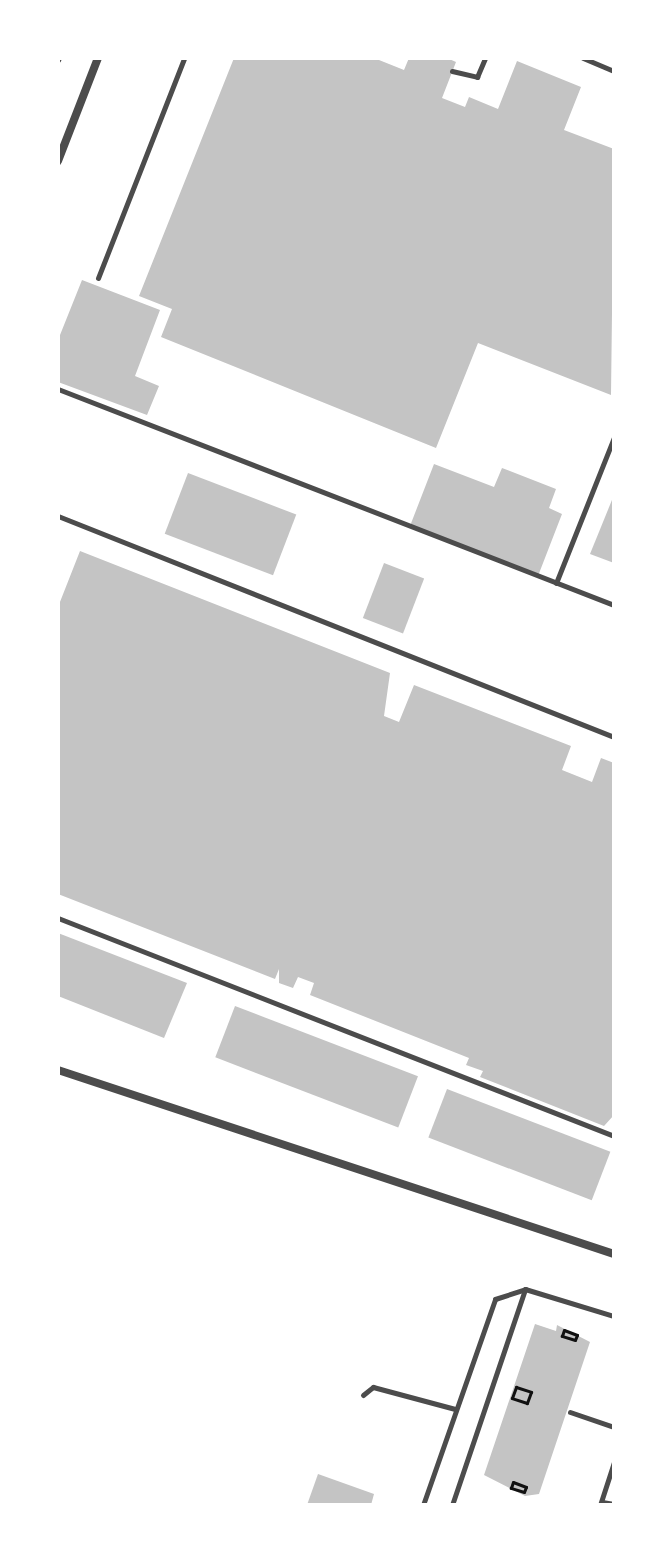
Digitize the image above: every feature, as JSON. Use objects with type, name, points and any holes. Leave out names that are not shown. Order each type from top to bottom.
[{"type":"street","points":[[58,161],[98,58]]},
{"type":"street","points":[[58,1070],[614,1254]]},
{"type":"lane","points":[[98,278],[184,58]]},
{"type":"lane","points":[[452,71],[477,77],[485,58]]},
{"type":"lane","points":[[583,58],[614,71]]},
{"type":"lane","points":[[58,389],[614,605]]},
{"type":"lane","points":[[556,583],[614,437]]},
{"type":"lane","points":[[58,516],[614,737]]},
{"type":"lane","points":[[58,918],[614,1136]]},
{"type":"lane","points":[[452,1505],[525,1289]]},
{"type":"lane","points":[[423,1505],[495,1299],[525,1289],[614,1316]]},
{"type":"lane","points":[[363,1395],[373,1387],[455,1409]]},
{"type":"lane","points":[[570,1412],[614,1427]]},
{"type":"lane","points":[[614,1462],[601,1503],[614,1504]]},
{"type":"path","points":[[516,1387],[531,1392],[527,1403],[512,1398],[516,1387]]},
{"type":"building","points":[[234,58],[374,58],[404,70],[409,58],[447,58],[456,62],[442,98],[465,107],[469,97],[498,109],[517,61],[581,87],[564,130],[614,149],[611,395],[478,343],[436,448],[161,337],[172,309],[139,296]]},
{"type":"building","points":[[82,280],[160,310],[135,376],[159,386],[147,415],[58,382],[58,340]]},
{"type":"building","points":[[434,464],[494,487],[502,468],[556,489],[549,508],[562,514],[538,576],[410,526]]},
{"type":"building","points":[[188,473],[296,515],[273,575],[165,534]]},
{"type":"building","points":[[614,495],[614,563],[590,554]]},
{"type":"building","points":[[80,551],[390,673],[384,716],[399,722],[414,685],[571,746],[562,770],[592,782],[601,758],[614,763],[614,1115],[604,1126],[480,1077],[483,1071],[466,1065],[469,1058],[310,995],[314,983],[298,977],[293,988],[279,983],[279,969],[275,979],[58,894],[58,607]]},
{"type":"building","points":[[384,563],[424,578],[403,633],[363,618]]},
{"type":"building","points":[[58,933],[187,983],[164,1038],[58,996]]},
{"type":"building","points":[[235,1006],[418,1076],[398,1128],[215,1057]]},
{"type":"building","points":[[447,1089],[610,1152],[592,1200],[428,1138]]},
{"type":"building","points":[[535,1324],[556,1331],[557,1325],[590,1342],[539,1494],[525,1496],[484,1475]]},
{"type":"building","points":[[318,1474],[374,1494],[371,1505],[307,1505]]}]
